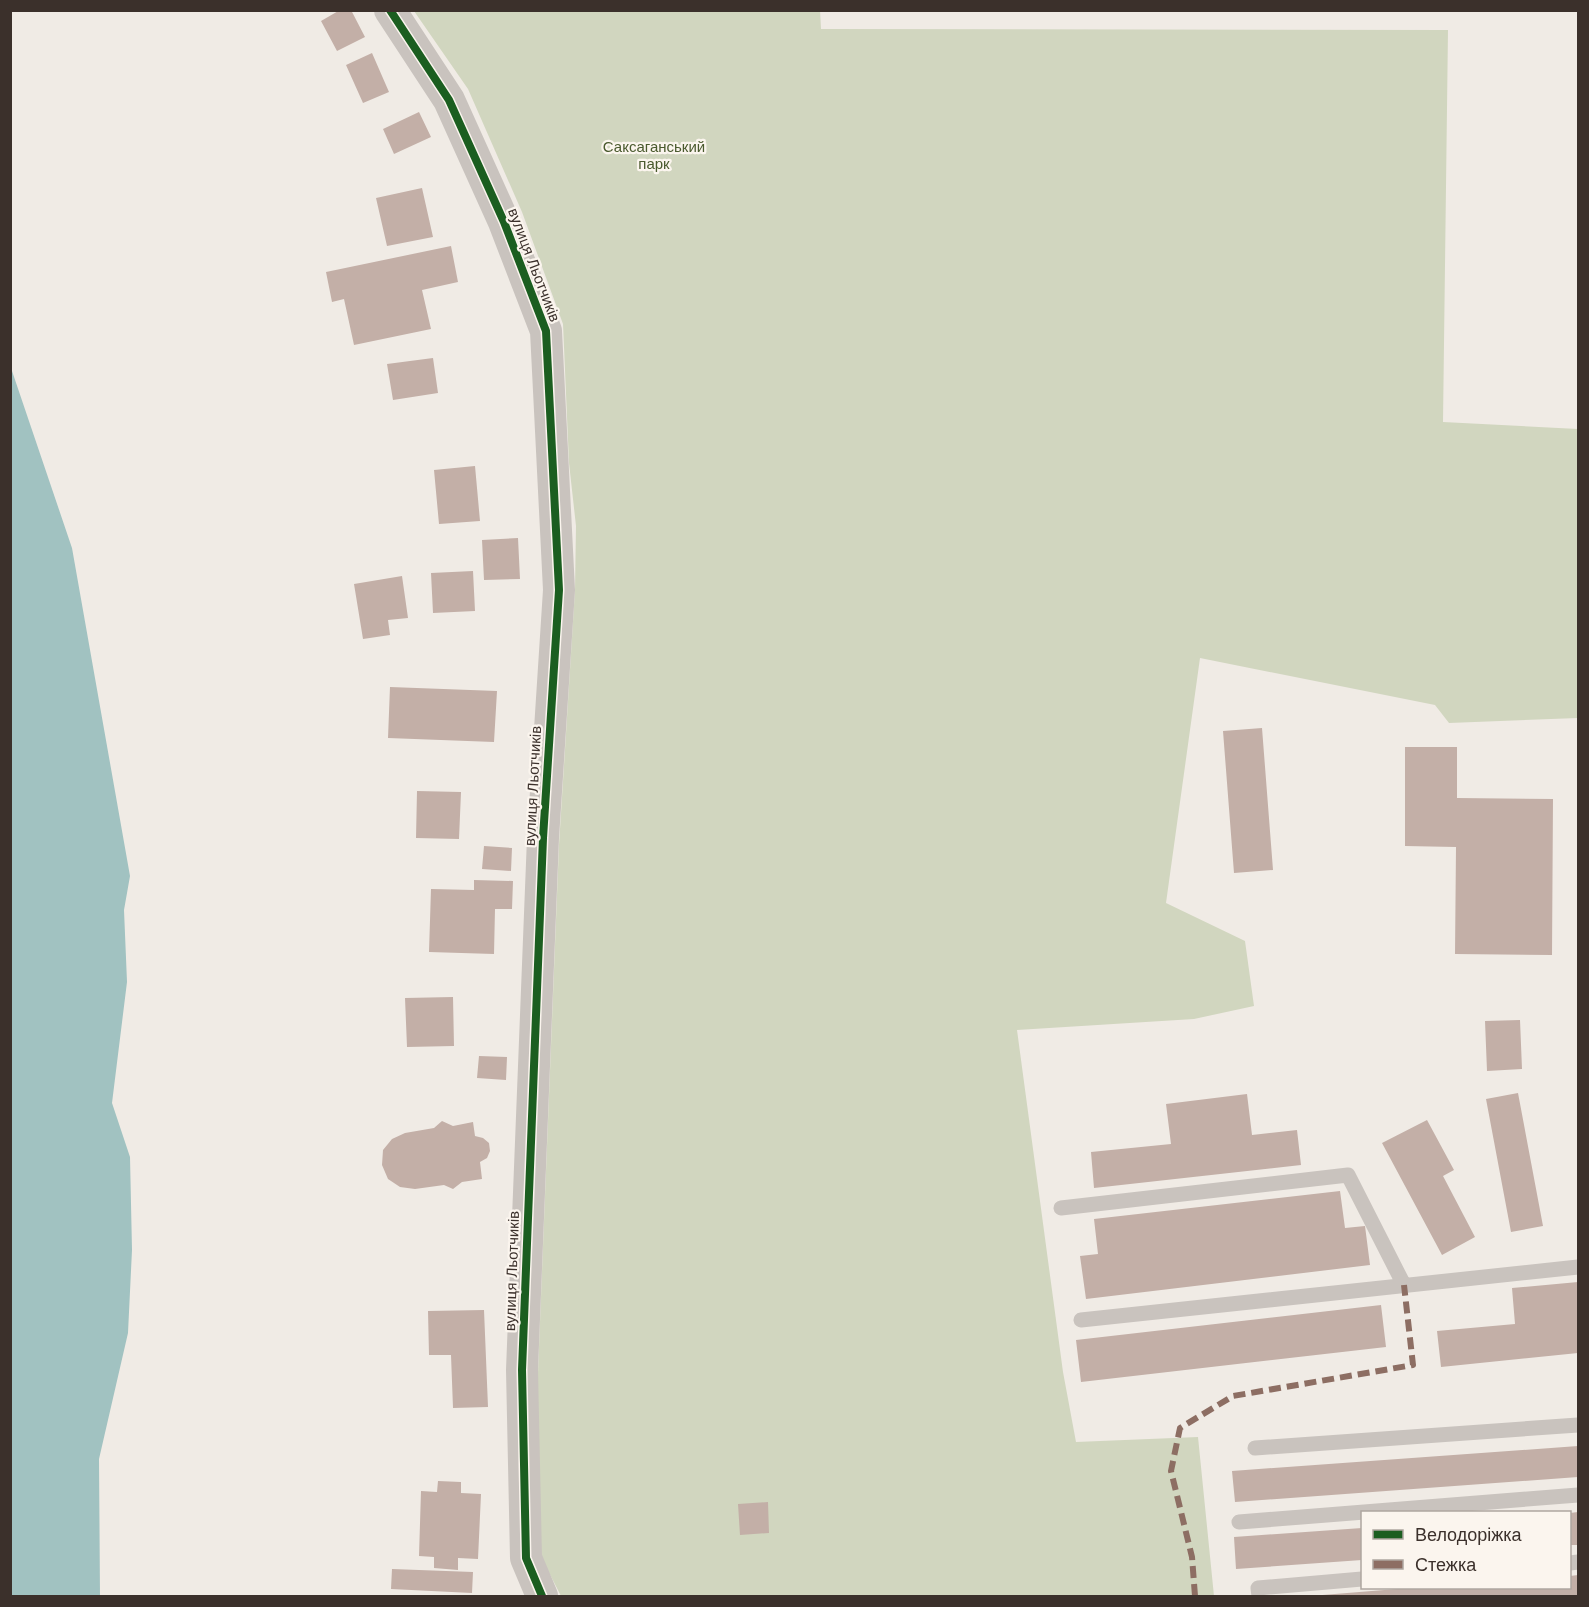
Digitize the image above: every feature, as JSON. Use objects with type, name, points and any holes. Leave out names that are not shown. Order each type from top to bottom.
[{"type":"street","name":"вулиця Льотчиків","points":[[390,10],[449,100],[504,222],[546,331],[558,590],[543,838],[522,1370],[526,1558],[542,1596]]},
{"type":"lane","points":[[1061,1208],[1348,1175],[1404,1286]]},
{"type":"lane","points":[[1081,1320],[1578,1267]]},
{"type":"lane","points":[[1255,1448],[1578,1425]]},
{"type":"lane","points":[[1377,1511],[1578,1495]]},
{"type":"lane","points":[[1239,1522],[1361,1512]]},
{"type":"lane","points":[[1259,1596],[1258,1588],[1361,1579]]},
{"type":"green space","name":"Саксаганський парк","points":[[820,10],[821,29],[1448,30],[1443,422],[1578,429],[1578,718],[1449,723],[1435,705],[1200,658],[1166,903],[1245,941],[1254,1006],[1194,1019],[1017,1030],[1063,1372],[1076,1442],[1198,1437],[1214,1596],[561,1596],[538,1551],[538,1372],[559,845],[575,590],[576,526],[569,463],[563,324],[522,212],[468,89],[414,11]]},
{"type":"water","points":[[11,368],[72,548],[130,876],[124,910],[127,982],[112,1103],[130,1157],[132,1250],[128,1333],[99,1459],[100,1596],[11,1596]]},
{"type":"building","points":[[340,10],[351,10],[365,37],[337,51],[321,21]]},
{"type":"building","points":[[372,53],[389,92],[363,103],[346,65]]},
{"type":"building","points":[[419,112],[431,137],[394,154],[383,129]]},
{"type":"building","points":[[422,188],[433,237],[387,246],[376,198]]},
{"type":"building","points":[[451,246],[458,282],[422,290],[431,329],[354,345],[344,299],[332,302],[326,272]]},
{"type":"building","points":[[433,358],[438,393],[393,400],[387,364]]},
{"type":"building","points":[[475,466],[480,521],[439,524],[434,470]]},
{"type":"building","points":[[518,538],[520,579],[484,580],[482,540]]},
{"type":"building","points":[[473,571],[475,611],[433,613],[431,573]]},
{"type":"building","points":[[402,576],[408,618],[388,620],[390,635],[363,639],[354,584]]},
{"type":"building","points":[[390,687],[497,691],[494,742],[388,738]]},
{"type":"building","points":[[1262,728],[1273,870],[1234,873],[1223,731]]},
{"type":"building","points":[[1405,747],[1457,747],[1457,798],[1553,799],[1552,955],[1455,954],[1456,847],[1405,846]]},
{"type":"building","points":[[417,791],[461,792],[459,839],[416,838]]},
{"type":"building","points":[[484,846],[512,848],[511,871],[482,869]]},
{"type":"building","points":[[474,880],[513,881],[512,909],[495,909],[494,954],[429,952],[431,889],[474,890]]},
{"type":"building","points":[[453,997],[454,1046],[407,1047],[405,998]]},
{"type":"building","points":[[1520,1020],[1522,1069],[1487,1071],[1485,1021]]},
{"type":"building","points":[[479,1056],[507,1057],[506,1080],[477,1078]]},
{"type":"building","points":[[1518,1093],[1543,1226],[1511,1232],[1486,1099]]},
{"type":"building","points":[[1247,1094],[1252,1135],[1297,1130],[1301,1165],[1094,1188],[1091,1152],[1171,1144],[1166,1104]]},
{"type":"building","points":[[1427,1120],[1454,1170],[1443,1176],[1475,1237],[1442,1255],[1382,1143]]},
{"type":"building","points":[[442,1121],[453,1126],[473,1122],[475,1136],[489,1143],[490,1151],[487,1158],[480,1162],[482,1179],[462,1182],[453,1189],[444,1185],[415,1189],[400,1187],[388,1179],[382,1165],[383,1150],[392,1139],[405,1133],[434,1128]]},
{"type":"building","points":[[1340,1191],[1345,1228],[1365,1226],[1370,1265],[1086,1299],[1080,1256],[1098,1254],[1094,1219]]},
{"type":"building","points":[[1578,1282],[1578,1353],[1441,1367],[1437,1331],[1515,1324],[1512,1288]]},
{"type":"building","points":[[1381,1305],[1386,1347],[1081,1382],[1076,1340]]},
{"type":"building","points":[[484,1310],[488,1407],[453,1408],[451,1355],[429,1355],[428,1311]]},
{"type":"building","points":[[1578,1446],[1578,1477],[1235,1502],[1232,1471]]},
{"type":"building","points":[[438,1481],[461,1482],[461,1493],[481,1494],[478,1559],[458,1558],[458,1570],[434,1568],[434,1557],[419,1556],[421,1491],[437,1492]]},
{"type":"building","points":[[768,1502],[769,1533],[740,1535],[738,1504]]},
{"type":"building","points":[[1578,1512],[1578,1545],[1571,1545],[1571,1513]]},
{"type":"building","points":[[1361,1528],[1361,1560],[1236,1569],[1234,1537]]},
{"type":"building","points":[[392,1569],[473,1572],[472,1593],[391,1589]]},
{"type":"building","points":[[1578,1575],[1578,1596],[1310,1596],[1397,1589],[1571,1589],[1571,1576]]},
{"type":"marked path","points":[[1195,1596],[1192,1557],[1171,1471],[1180,1428],[1233,1396],[1413,1365],[1404,1285]]},
{"type":"cycle path","points":[[390,10],[449,100],[504,222],[546,331],[559,590],[543,838],[522,1370],[526,1558],[542,1596]]}]
